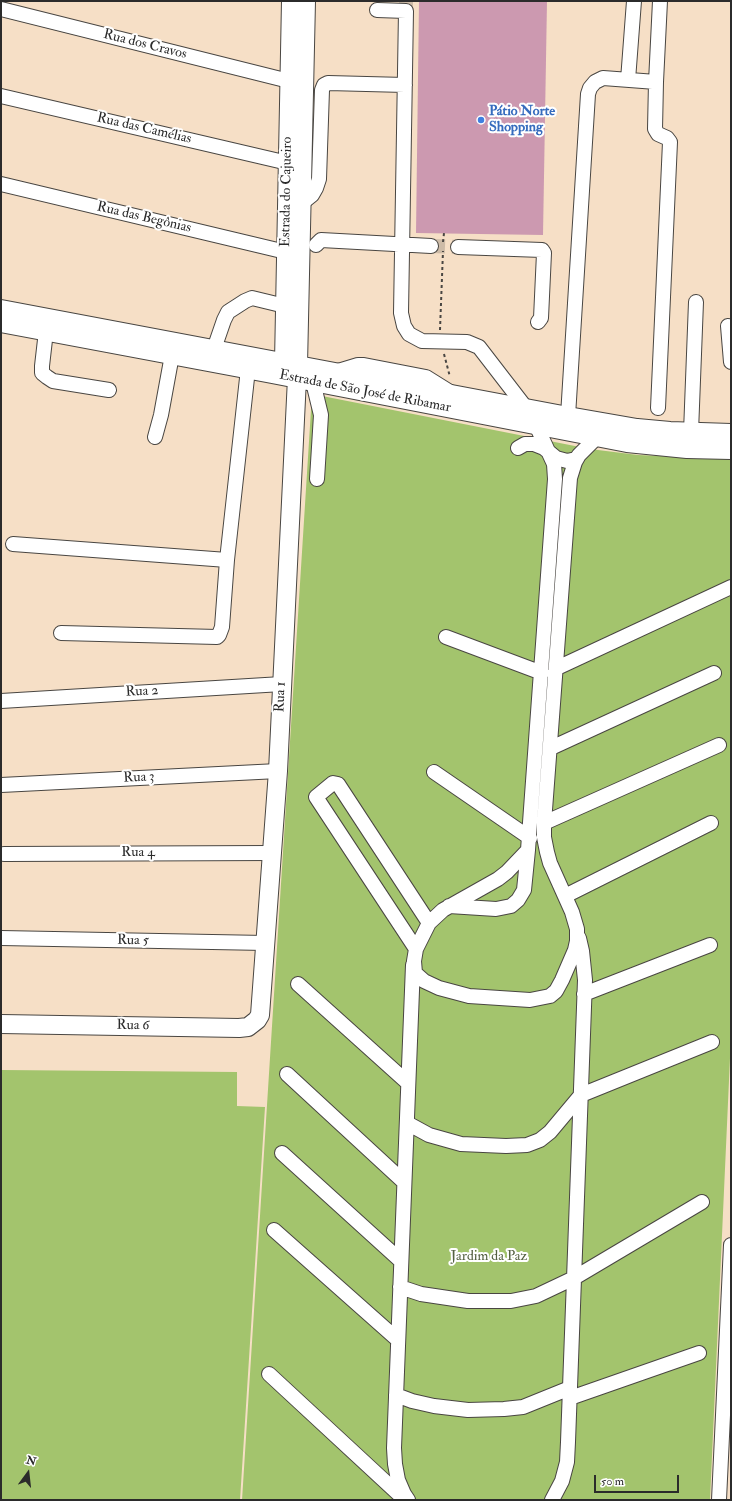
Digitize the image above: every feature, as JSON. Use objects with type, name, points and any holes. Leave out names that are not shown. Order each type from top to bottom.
[{"type":"main road","name":"Estrada do Cajueiro","points":[[291,1],[288,163],[294,203],[286,252],[285,306],[298,372]]},
{"type":"main road","name":"Estrada do Cajueiro","points":[[298,372],[294,203],[306,1]]},
{"type":"main road","name":"Estrada de São José de Ribamar","points":[[1,309],[214,349],[298,372],[536,425],[597,437],[657,447],[731,450]]},
{"type":"main road","name":"Estrada de São José de Ribamar","points":[[1,323],[248,369],[298,372],[335,372],[455,396],[637,428],[731,433]]},
{"type":"main road","name":"Rua 1","points":[[260,1015],[278,771],[298,372]]},
{"type":"main road","name":"Rua 6","points":[[1,1024],[239,1028],[254,1024],[260,1015]]},
{"type":"street","points":[[628,80],[634,1]]},
{"type":"street","points":[[658,408],[670,142],[667,138],[658,134],[655,129],[660,1]]},
{"type":"street","name":"Rua dos Cravos","points":[[1,9],[289,81]]},
{"type":"street","points":[[377,10],[406,9],[401,313],[404,326],[409,334],[422,341],[467,342],[479,347],[526,408]]},
{"type":"street","points":[[568,416],[588,94],[590,88],[595,82],[603,78],[656,82]]},
{"type":"street","points":[[294,203],[312,195],[319,179],[322,90],[324,86],[328,83],[405,85]]},
{"type":"street","name":"Rua das Camélias","points":[[1,96],[288,163]]},
{"type":"street","name":"Rua das Begônias","points":[[1,184],[286,252]]},
{"type":"street","points":[[316,245],[321,240],[403,243],[431,246]]},
{"type":"street","points":[[458,247],[542,250],[544,253],[541,318],[538,322]]},
{"type":"street","points":[[214,349],[228,312],[244,301],[252,298],[285,306]]},
{"type":"street","points":[[691,432],[696,302]]},
{"type":"street","points":[[728,326],[731,362]]},
{"type":"street","points":[[46,331],[42,373],[53,381],[109,390]]},
{"type":"street","points":[[155,437],[161,415],[172,355]]},
{"type":"street","points":[[61,633],[217,637],[222,632],[227,560],[248,369]]},
{"type":"street","points":[[298,372],[322,415],[316,478]]},
{"type":"street","points":[[449,906],[496,909],[511,906],[518,900],[524,890],[542,673],[555,480],[554,464],[536,425]]},
{"type":"street","points":[[518,448],[525,444],[534,444],[544,448],[561,460],[567,461],[576,459],[597,437]]},
{"type":"street","points":[[552,1500],[562,1481],[567,1462],[581,1095],[584,964],[577,929],[547,852],[544,823],[551,748],[570,478],[579,455]]},
{"type":"street","points":[[13,544],[227,560]]},
{"type":"street","points":[[557,668],[731,587]]},
{"type":"street","points":[[446,637],[542,673]]},
{"type":"street","points":[[551,748],[714,673]]},
{"type":"street","name":"Rua 2","points":[[1,700],[282,684]]},
{"type":"street","points":[[544,823],[719,745]]},
{"type":"street","name":"Rua 3","points":[[1,785],[278,771]]},
{"type":"street","points":[[434,772],[529,844]]},
{"type":"street","points":[[407,1500],[398,1480],[395,1464],[396,1395],[408,1083],[415,955],[316,797],[333,783],[338,784],[429,923]]},
{"type":"street","points":[[565,896],[711,823]]},
{"type":"street","points":[[529,844],[507,872],[498,879],[449,906],[429,923],[415,955],[414,968],[417,976],[439,988],[469,996],[530,1000],[540,999],[550,996],[556,991],[562,980],[575,950],[577,929]]},
{"type":"street","name":"Rua 4","points":[[4,854],[272,853]]},
{"type":"street","name":"Rua 5","points":[[1,938],[265,943]]},
{"type":"street","points":[[584,994],[710,945]]},
{"type":"street","points":[[298,984],[408,1083]]},
{"type":"street","points":[[407,1123],[428,1135],[461,1144],[506,1146],[527,1145],[540,1140],[550,1132],[581,1095],[712,1042]]},
{"type":"street","points":[[287,1074],[404,1182]]},
{"type":"street","points":[[282,1153],[401,1261]]},
{"type":"street","points":[[400,1287],[421,1294],[468,1301],[511,1302],[536,1296],[574,1278],[702,1202]]},
{"type":"street","points":[[274,1230],[398,1340]]},
{"type":"street","points":[[719,1500],[727,1411],[731,1245]]},
{"type":"street","points":[[396,1395],[412,1401],[434,1406],[468,1410],[523,1407],[699,1352]]},
{"type":"street","points":[[269,1374],[407,1500]]},
{"type":"path","points":[[444,233],[440,342],[455,396]]},
{"type":"green space","name":"Jardim da Paz","points":[[312,394],[590,449],[638,455],[731,459],[731,1036],[710,1500],[242,1500]]},
{"type":"green space","points":[[1,1070],[237,1072],[237,1106],[265,1107],[240,1500],[1,1500]]},
{"type":"building","name":"Pátio Norte Shopping","points":[[419,1],[547,1],[543,235],[416,233]]},
{"type":"tunnel","points":[[406,1],[406,8]]},
{"type":"tunnel","points":[[431,246],[458,247]]},
{"type":"place","name":"Pátio Norte Shopping","points":[[481,120]]}]
